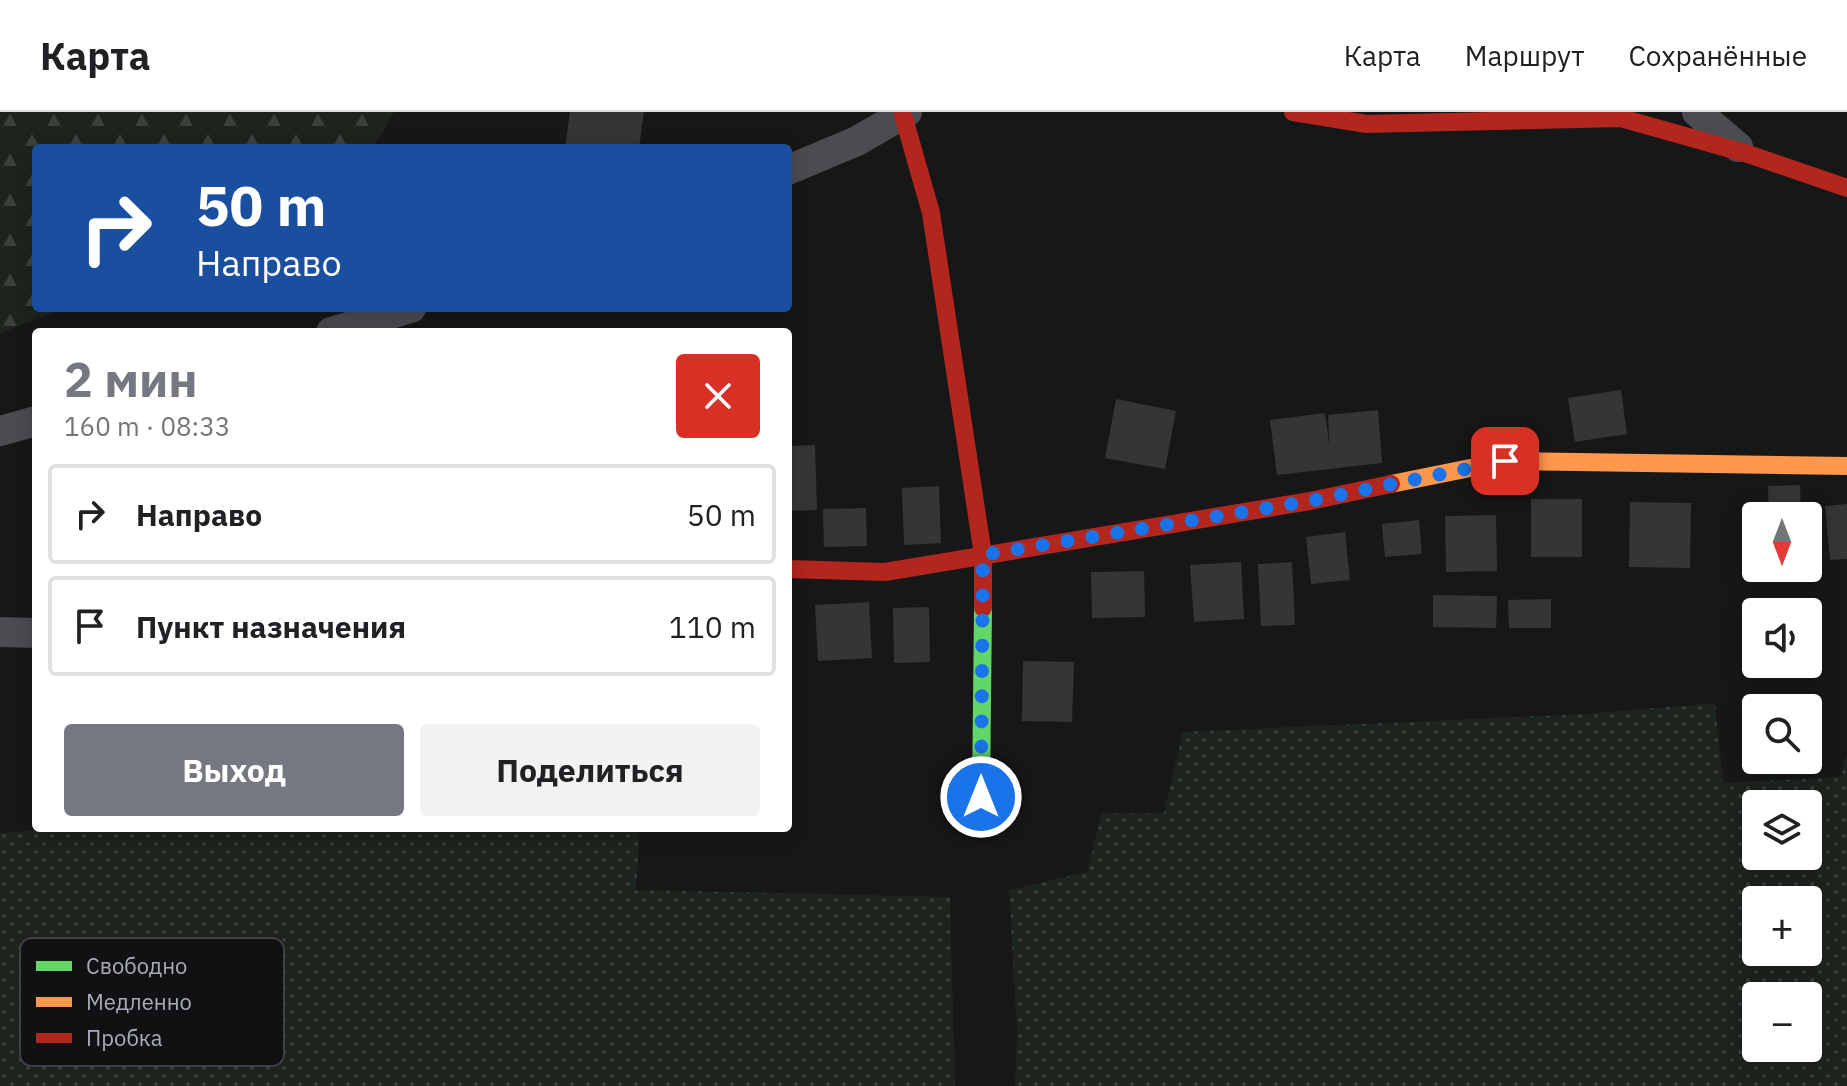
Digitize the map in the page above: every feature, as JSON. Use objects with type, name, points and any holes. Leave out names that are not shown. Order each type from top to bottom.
[{"type":"street","points":[[1293,112],[1367,124],[1621,118],[1745,153],[1847,188]]},
{"type":"street","points":[[1697,112],[1745,153]]},
{"type":"street","points":[[792,168],[857,141],[905,113],[931,213],[983,555],[981,797]]},
{"type":"street","points":[[344,328],[398,312]]},
{"type":"street","points":[[0,431],[32,422]]},
{"type":"street","points":[[792,569],[885,572],[1310,501],[1505,461],[1847,466]]},
{"type":"street","points":[[0,632],[32,633]]},
{"type":"green space","points":[[0,112],[394,112],[375,144],[32,144],[32,312],[56,312],[0,333]]},
{"type":"green space","points":[[1715,703],[1723,783],[1841,777],[1847,753],[1847,1086],[1015,1086],[1017,1031],[1009,890],[1087,872],[1102,813],[1164,813],[1183,732],[1586,714]]},
{"type":"green space","points":[[640,832],[636,890],[950,897],[955,1086],[0,1086],[0,833]]},
{"type":"building","points":[[570,112],[644,112],[640,144],[566,144]]},
{"type":"building","points":[[1621,390],[1627,434],[1575,442],[1568,398]]},
{"type":"building","points":[[1116,399],[1176,411],[1165,469],[1105,458]]},
{"type":"building","points":[[1378,410],[1382,463],[1277,475],[1270,420],[1325,413],[1330,450],[1328,415]]},
{"type":"building","points":[[815,445],[817,510],[792,511],[792,446]]},
{"type":"building","points":[[1800,485],[1801,502],[1769,502],[1768,486]]},
{"type":"building","points":[[939,486],[941,543],[904,545],[902,488]]},
{"type":"building","points":[[1531,499],[1582,499],[1582,557],[1531,557]]},
{"type":"building","points":[[1630,502],[1691,503],[1690,568],[1629,567]]},
{"type":"building","points":[[1847,504],[1847,559],[1830,560],[1825,506]]},
{"type":"building","points":[[866,508],[867,546],[824,547],[823,509]]},
{"type":"building","points":[[1496,515],[1497,571],[1446,572],[1445,516]]},
{"type":"building","points":[[1419,520],[1422,554],[1385,557],[1382,524]]},
{"type":"building","points":[[1345,532],[1350,580],[1311,584],[1306,537]]},
{"type":"building","points":[[1241,562],[1244,619],[1194,622],[1190,565]]},
{"type":"building","points":[[1292,562],[1295,625],[1261,626],[1258,564]]},
{"type":"building","points":[[1144,571],[1145,617],[1092,618],[1091,572]]},
{"type":"building","points":[[1433,595],[1497,596],[1496,628],[1433,627]]},
{"type":"building","points":[[1551,599],[1551,628],[1509,628],[1508,600]]},
{"type":"building","points":[[869,602],[872,658],[818,661],[815,605]]},
{"type":"building","points":[[929,607],[930,662],[894,663],[893,608]]},
{"type":"building","points":[[1023,661],[1074,662],[1072,722],[1022,721]]},
{"type":"traffic: fast","points":[[981,797],[983,608]]},
{"type":"traffic: slow","points":[[1391,484],[1505,461],[1847,466]]},
{"type":"traffic: jam","points":[[1293,112],[1367,124],[1621,118],[1745,153],[1847,188]]},
{"type":"traffic: jam","points":[[903,115],[931,213],[983,555],[983,608]]},
{"type":"traffic: jam","points":[[792,569],[885,572],[1310,501],[1391,484]]},
{"type":"route","points":[[981,797],[983,555],[1310,501],[1505,461]]}]
